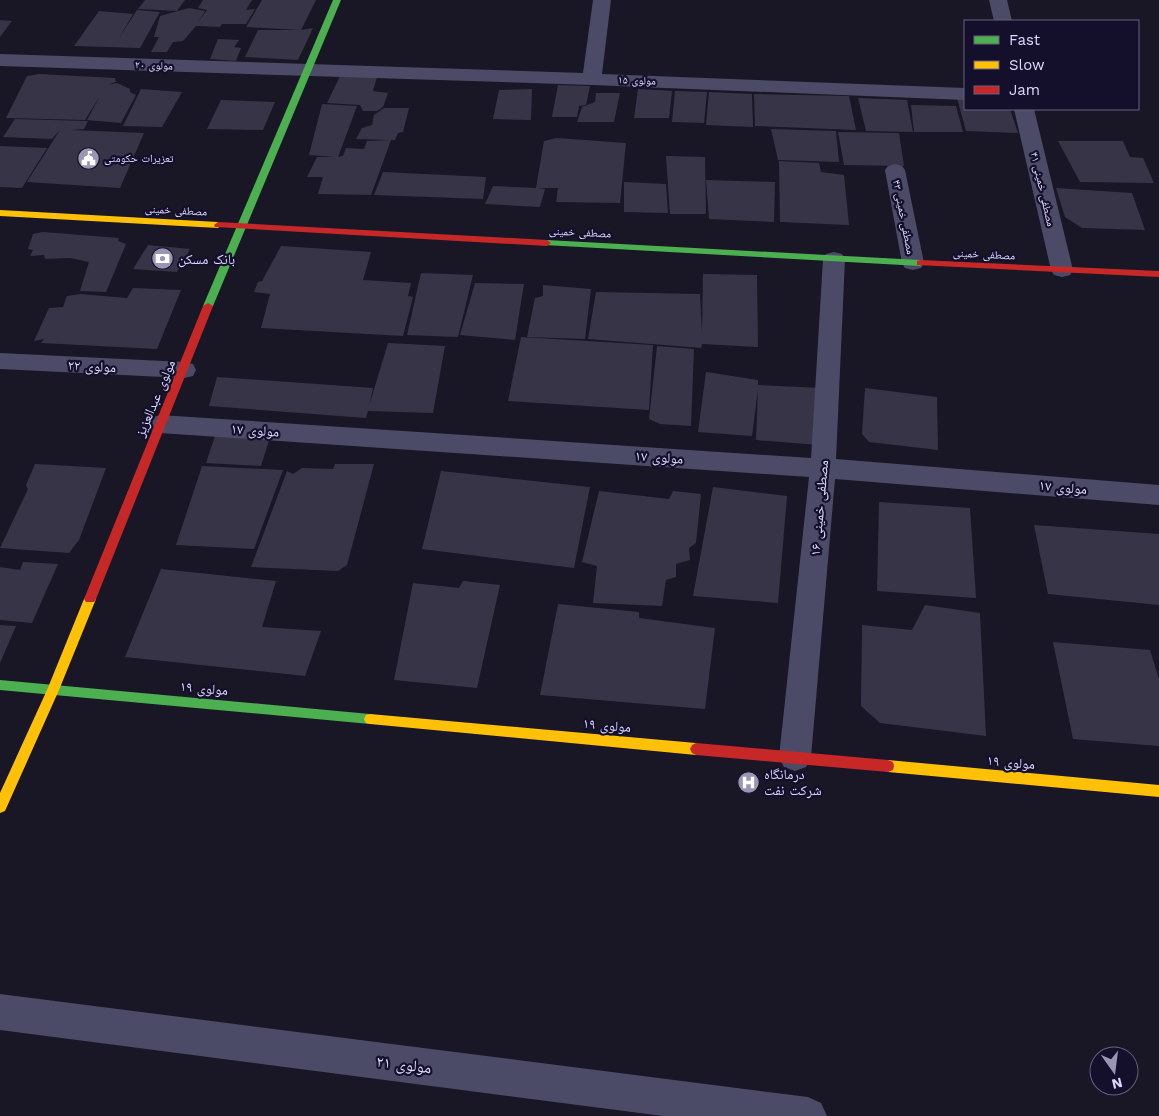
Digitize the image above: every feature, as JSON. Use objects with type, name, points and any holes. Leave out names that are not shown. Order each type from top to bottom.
[{"type":"main road","name":"مولوی عبدالعزیز","points":[[0,807],[53,690],[241,226],[337,0]]},
{"type":"main road","name":"مصطفی خمینی","points":[[0,213],[834,259],[1159,274]]},
{"type":"main road","name":"مولوی ۱۹","points":[[0,685],[1159,791]]},
{"type":"street","points":[[592,78],[602,0]]},
{"type":"street","points":[[998,0],[1003,20]]},
{"type":"street","name":"مولوی ۲۰","points":[[0,60],[308,70]]},
{"type":"street","name":"مولوی ۱۵","points":[[308,70],[592,78],[964,94]]},
{"type":"street","name":"مصطفی خمینی ۴۱","points":[[1024,110],[1062,270]]},
{"type":"street","name":"مصطفی خمینی ۴۳","points":[[894,170],[913,263]]},
{"type":"street","name":"مصطفی خمینی ۱۶","points":[[795,757],[823,468],[834,259]]},
{"type":"street","name":"مولوی ۲۲","points":[[0,361],[184,370]]},
{"type":"street","name":"مولوی ۱۷","points":[[160,424],[823,468],[1159,495]]},
{"type":"street","name":"مولوی ۲۱","points":[[0,1012],[808,1116]]},
{"type":"building","points":[[145,0],[185,0],[177,11],[138,9]]},
{"type":"building","points":[[203,0],[252,0],[246,10],[255,9],[246,24],[222,24],[220,27],[196,26],[183,41],[173,42],[167,52],[151,52],[159,37],[154,37],[160,16],[189,8],[205,11],[198,22],[207,10],[198,8]]},
{"type":"building","points":[[262,0],[316,0],[301,30],[246,27]]},
{"type":"building","points":[[137,10],[160,12],[140,48],[74,46],[99,11],[133,14],[119,38]]},
{"type":"building","points":[[0,20],[12,21],[0,37]]},
{"type":"building","points":[[313,28],[298,60],[245,57],[258,30],[301,30]]},
{"type":"building","points":[[218,39],[239,40],[234,47],[241,48],[236,61],[210,59]]},
{"type":"building","points":[[342,72],[378,73],[373,91],[388,93],[383,107],[377,111],[363,111],[360,105],[327,103]]},
{"type":"building","points":[[39,74],[115,78],[116,82],[107,85],[117,83],[130,89],[130,92],[136,95],[121,123],[87,120],[100,96],[85,120],[6,118],[27,76]]},
{"type":"building","points":[[558,85],[590,86],[586,105],[579,106],[577,117],[552,117]]},
{"type":"building","points":[[141,89],[182,92],[162,127],[123,126]]},
{"type":"building","points":[[532,89],[531,120],[493,119],[499,90]]},
{"type":"building","points":[[638,89],[672,91],[669,118],[634,118]]},
{"type":"building","points":[[675,91],[707,92],[704,123],[672,122]]},
{"type":"building","points":[[709,92],[752,94],[753,127],[706,125]]},
{"type":"building","points":[[596,93],[620,93],[614,122],[577,122],[582,107],[595,102]]},
{"type":"building","points":[[754,94],[849,96],[856,130],[755,126]]},
{"type":"building","points":[[858,98],[907,100],[913,132],[866,131]]},
{"type":"building","points":[[957,98],[964,98],[964,110],[1010,110],[1018,133],[966,131]]},
{"type":"building","points":[[221,100],[275,102],[263,130],[207,129]]},
{"type":"building","points":[[322,104],[357,106],[338,157],[343,156],[346,148],[364,149],[367,141],[389,140],[356,139],[362,128],[372,125],[374,115],[384,108],[409,108],[403,132],[398,133],[395,140],[391,140],[371,195],[318,194],[323,177],[307,177],[317,157],[335,157],[309,155]]},
{"type":"building","points":[[911,105],[956,106],[963,132],[914,132]]},
{"type":"building","name":"تعزیرات حکومتی","points":[[15,119],[88,121],[84,129],[71,130],[144,133],[120,188],[27,182],[60,130],[52,139],[3,137]]},
{"type":"building","points":[[771,129],[836,131],[839,162],[778,160]]},
{"type":"building","points":[[838,132],[899,133],[904,166],[844,165]]},
{"type":"building","points":[[557,138],[626,143],[620,203],[556,202],[558,188],[536,188],[544,141]]},
{"type":"building","points":[[1058,141],[1123,141],[1130,157],[1143,158],[1154,183],[1080,182]]},
{"type":"building","points":[[0,146],[47,148],[22,188],[0,187]]},
{"type":"building","points":[[666,156],[705,157],[706,214],[670,214]]},
{"type":"building","points":[[779,161],[819,163],[821,172],[844,175],[849,225],[780,222]]},
{"type":"building","points":[[383,172],[486,177],[483,199],[374,195]]},
{"type":"building","points":[[706,180],[775,182],[774,222],[709,219]]},
{"type":"building","points":[[624,182],[666,184],[668,213],[624,212]]},
{"type":"building","points":[[493,186],[545,189],[540,207],[485,204]]},
{"type":"building","points":[[1056,188],[1132,193],[1145,230],[1082,228],[1065,217]]},
{"type":"building","points":[[43,232],[119,238],[118,241],[126,244],[106,292],[80,291],[89,262],[70,258],[45,259],[44,255],[30,256],[33,250],[28,249],[33,234]]},
{"type":"building","name":"بانک مسکن","points":[[148,245],[190,249],[177,272],[133,269]]},
{"type":"building","points":[[281,246],[371,252],[363,280],[411,283],[408,296],[413,297],[403,336],[261,328],[270,294],[254,292],[258,282],[262,281]]},
{"type":"building","points":[[421,273],[473,275],[458,337],[407,335]]},
{"type":"building","points":[[703,274],[757,275],[758,347],[702,344],[701,348],[588,339],[596,292],[700,294],[702,334]]},
{"type":"building","points":[[475,283],[524,284],[515,340],[460,335]]},
{"type":"building","points":[[543,285],[591,289],[585,339],[527,337],[535,298],[543,296]]},
{"type":"building","points":[[133,288],[181,290],[157,349],[41,343],[44,339],[34,341],[49,308],[63,307],[67,296],[80,294],[127,298]]},
{"type":"building","points":[[521,337],[653,345],[649,410],[508,401]]},
{"type":"building","points":[[388,343],[445,346],[433,413],[368,411],[366,418],[209,406],[217,377],[373,388],[369,406]]},
{"type":"building","points":[[657,346],[694,349],[691,426],[660,424],[649,419]]},
{"type":"building","points":[[706,372],[758,380],[758,385],[822,388],[819,445],[756,440],[758,389],[752,436],[698,432]]},
{"type":"building","points":[[865,388],[937,397],[938,450],[869,442],[862,434]]},
{"type":"building","points":[[217,430],[271,434],[261,466],[206,463]]},
{"type":"building","points":[[35,464],[106,468],[79,540],[69,553],[0,548],[28,489],[26,485]]},
{"type":"building","points":[[335,464],[374,464],[347,565],[338,571],[251,567],[287,471],[293,474],[302,468],[333,469]]},
{"type":"building","points":[[202,466],[283,470],[254,549],[176,545]]},
{"type":"building","points":[[441,471],[590,487],[574,568],[422,549]]},
{"type":"building","points":[[713,487],[787,496],[778,603],[693,596]]},
{"type":"building","points":[[599,491],[669,499],[673,491],[701,494],[696,543],[689,548],[690,560],[676,564],[676,577],[666,580],[662,606],[593,603],[597,566],[582,562]]},
{"type":"building","points":[[879,502],[970,508],[976,598],[877,591]]},
{"type":"building","points":[[1034,525],[1159,534],[1159,605],[1048,594]]},
{"type":"building","points":[[23,562],[58,564],[32,623],[0,620],[0,567],[20,570]]},
{"type":"building","points":[[161,569],[276,581],[262,627],[321,631],[305,676],[125,657]]},
{"type":"building","points":[[463,581],[500,585],[477,688],[394,680],[413,583],[459,588]]},
{"type":"building","points":[[558,604],[639,612],[639,618],[715,628],[705,709],[540,695]]},
{"type":"building","points":[[925,605],[980,613],[986,736],[880,723],[861,706],[862,625],[912,630]]},
{"type":"building","points":[[0,625],[16,626],[0,663]]},
{"type":"building","points":[[1053,642],[1150,650],[1159,679],[1159,746],[1073,739]]},
{"type":"traffic: fast","points":[[208,306],[337,0]]},
{"type":"traffic: fast","points":[[547,243],[920,263]]},
{"type":"traffic: fast","points":[[0,685],[370,719]]},
{"type":"traffic: slow","points":[[0,213],[218,225]]},
{"type":"traffic: slow","points":[[0,807],[53,690],[90,599]]},
{"type":"traffic: slow","points":[[370,719],[696,749]]},
{"type":"traffic: slow","points":[[888,766],[1159,791]]},
{"type":"traffic: jam","points":[[218,225],[547,243]]},
{"type":"traffic: jam","points":[[920,263],[1159,274]]},
{"type":"traffic: jam","points":[[90,599],[208,306]]},
{"type":"traffic: jam","points":[[696,749],[888,766]]},
{"type":"place","name":"تعزیرات حکومتی","points":[[88,158]]},
{"type":"place","name":"بانک مسکن","points":[[162,259]]},
{"type":"place","name":"درمانگاه شرکت نفت","points":[[748,782]]}]
